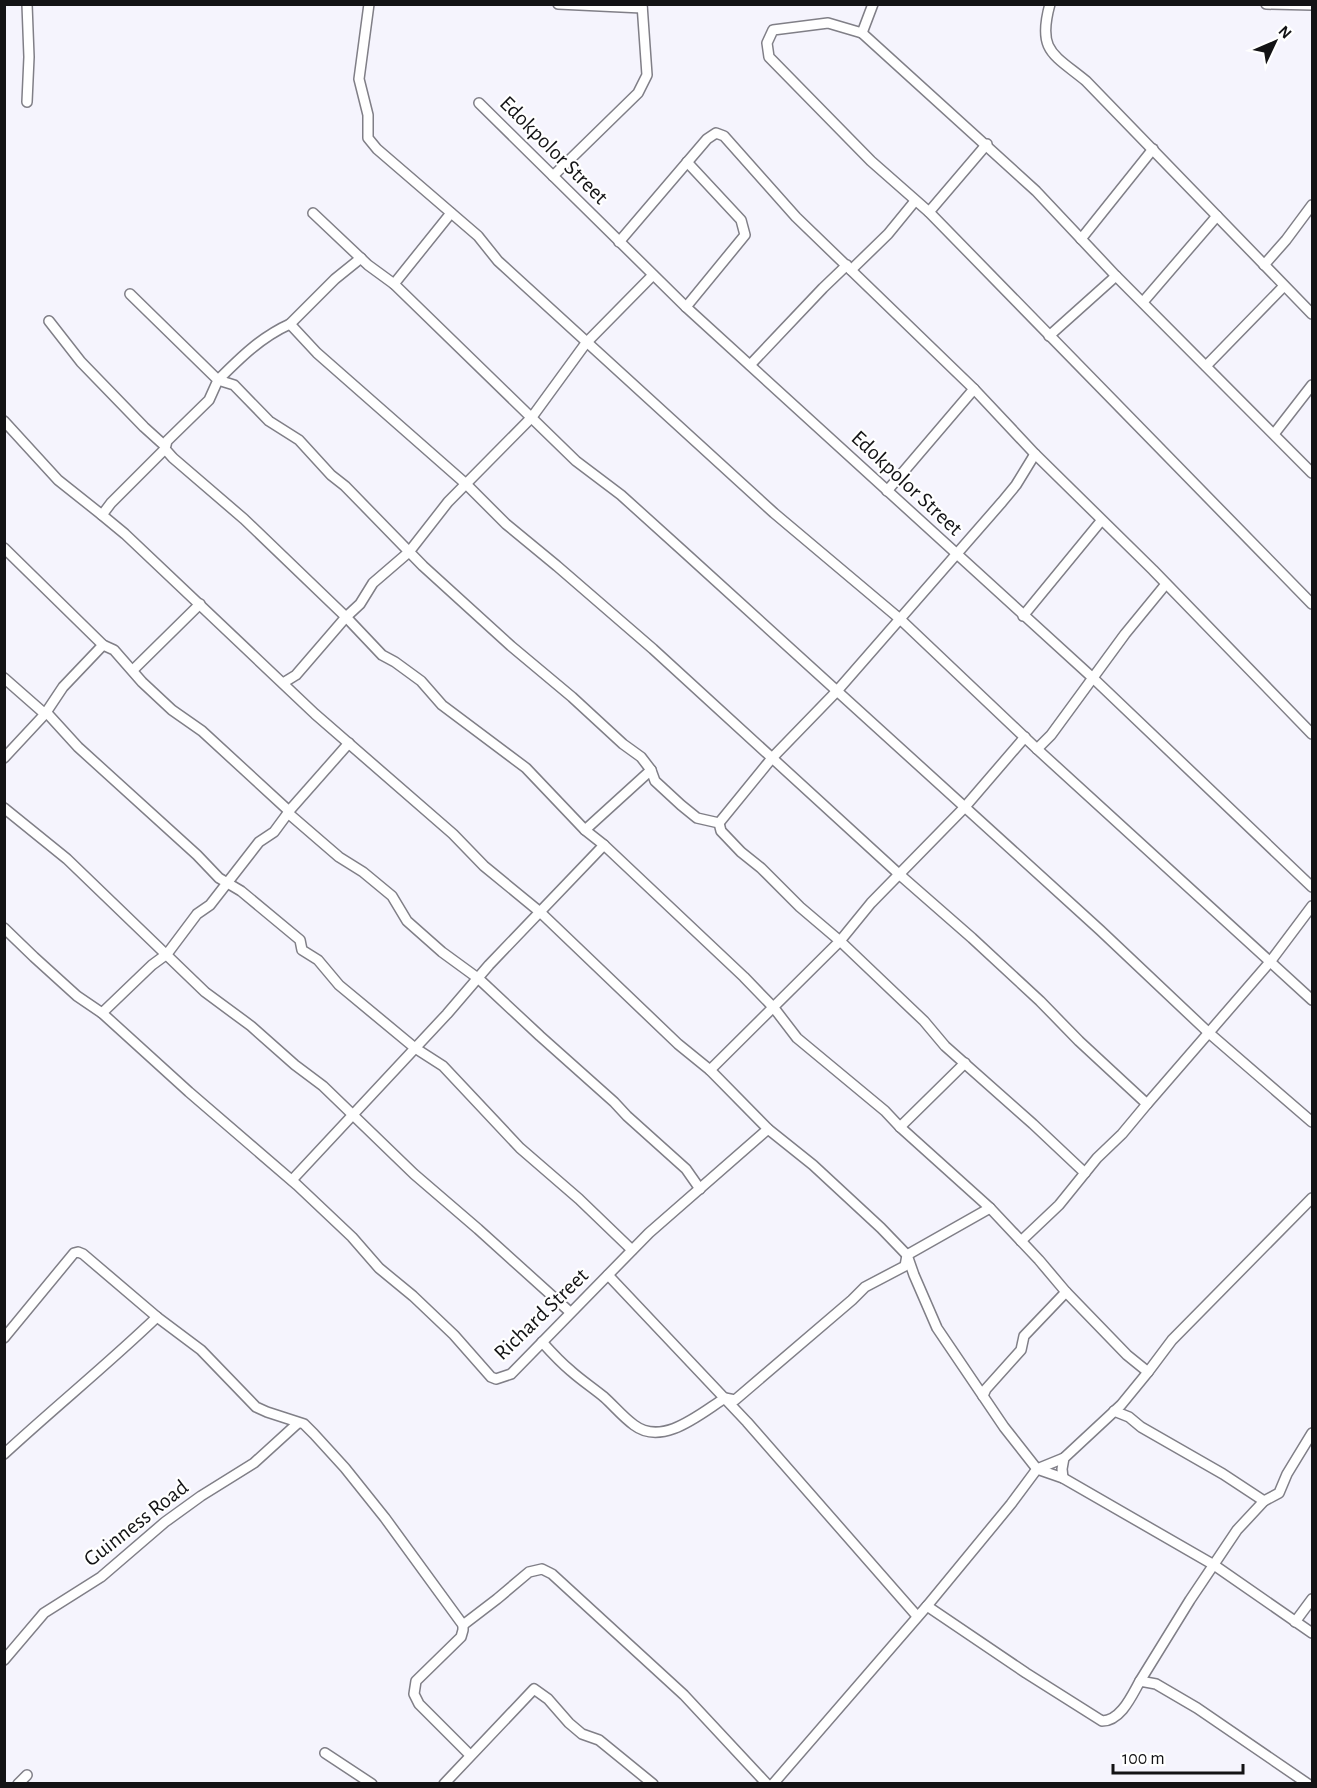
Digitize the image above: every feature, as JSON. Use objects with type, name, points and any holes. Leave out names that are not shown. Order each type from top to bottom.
[{"type":"street","points":[[27,4],[29,57],[27,102]]},
{"type":"street","points":[[369,4],[359,79],[368,115],[368,138],[377,149],[478,236],[498,261],[774,513],[900,619],[1037,749],[1312,1000]]},
{"type":"street","points":[[553,176],[638,93],[647,75],[642,6],[558,4]]},
{"type":"street","points":[[862,33],[873,4]]},
{"type":"street","points":[[1050,4],[1045,21],[1046,43],[1054,56],[1086,81],[1312,314]]},
{"type":"street","points":[[1266,4],[1312,5]]},
{"type":"street","points":[[1312,473],[987,144],[862,33],[828,23],[773,30],[767,43],[769,57],[779,68],[871,161],[929,212],[1312,604]]},
{"type":"street","name":"Edokpolor Street","points":[[479,103],[686,307],[1094,679],[1312,887]]},
{"type":"street","points":[[619,242],[707,139],[716,133],[724,136],[796,217],[974,389],[1035,454],[1312,734]]},
{"type":"street","points":[[929,212],[987,144]]},
{"type":"street","points":[[1081,239],[1153,149]]},
{"type":"street","points":[[686,307],[745,235],[741,220],[687,162]]},
{"type":"street","points":[[750,364],[849,268],[888,234],[915,201]]},
{"type":"street","points":[[1264,266],[1312,206]]},
{"type":"street","points":[[313,213],[361,258],[394,284],[576,461],[621,495],[1092,922],[1209,1033],[1312,1122]]},
{"type":"street","points":[[394,284],[451,213]]},
{"type":"street","points":[[1143,302],[1217,216]]},
{"type":"street","points":[[102,515],[165,447],[167,441],[209,400],[218,380],[246,351],[267,336],[290,324],[335,279],[361,258]]},
{"type":"street","points":[[283,683],[296,675],[360,604],[373,583],[409,552],[448,502],[532,417],[586,343],[653,275]]},
{"type":"street","points":[[1049,336],[1116,276]]},
{"type":"street","points":[[1206,366],[1284,286]]},
{"type":"street","points":[[130,294],[218,380],[234,385],[269,421],[299,441],[331,476],[345,486],[409,552],[622,744],[641,758],[651,770],[655,781],[697,818],[719,823]]},
{"type":"street","points":[[49,321],[86,367],[193,477],[244,519],[382,654],[421,681],[442,705],[526,768],[585,830],[604,845],[744,976],[774,1008],[797,1038],[885,1111],[900,1128],[990,1208],[1066,1292],[1127,1355],[1148,1372]]},
{"type":"street","points":[[290,324],[317,353],[466,484],[506,524],[653,649],[972,938],[1147,1104]]},
{"type":"street","points":[[1274,434],[1312,385]]},
{"type":"street","points":[[887,491],[974,389]]},
{"type":"street","points":[[4,421],[58,480],[124,534],[315,714],[453,834],[484,866],[540,912],[678,1044],[710,1070],[768,1128],[813,1165],[881,1227],[908,1255],[914,1275],[938,1328],[1004,1427],[1037,1469],[1063,1478],[1214,1565],[1312,1633]]},
{"type":"street","points":[[719,823],[772,758],[837,691],[1016,485],[1035,454]]},
{"type":"street","points":[[1023,616],[1101,521]]},
{"type":"street","points":[[4,548],[103,645],[114,650],[142,682],[172,710],[202,731],[339,857],[363,872],[392,896],[407,921],[442,952],[479,979],[665,1149],[686,1169],[700,1189]]},
{"type":"street","points":[[1037,749],[1051,735],[1125,634],[1166,584]]},
{"type":"street","points":[[133,670],[200,604]]},
{"type":"street","points":[[4,758],[46,713],[63,687],[103,645]]},
{"type":"street","points":[[4,678],[46,713],[78,747],[197,855],[219,878],[241,891],[300,940],[302,950],[318,960],[339,985],[415,1048],[443,1066],[520,1148],[632,1250]]},
{"type":"street","points":[[710,1070],[840,941],[871,903],[964,808],[1025,737]]},
{"type":"street","points":[[102,1013],[152,965],[167,954],[197,914],[210,905],[259,842],[274,832],[288,812],[349,743]]},
{"type":"street","points":[[585,830],[651,770]]},
{"type":"street","points":[[4,808],[68,859],[205,992],[251,1026],[323,1086],[414,1174],[570,1312]]},
{"type":"street","points":[[719,823],[721,831],[741,852],[761,868],[800,908],[840,941],[924,1021],[945,1046],[1085,1173]]},
{"type":"street","points":[[4,928],[77,996],[102,1013],[189,1092],[292,1180],[479,979],[489,965],[604,845]]},
{"type":"street","points":[[1021,1241],[1059,1205],[1209,1033],[1270,962],[1312,906]]},
{"type":"street","points":[[900,1128],[965,1063]]},
{"type":"street","name":"Richard Street","points":[[292,1180],[352,1237],[379,1268],[413,1296],[454,1335],[491,1377],[496,1379],[511,1374],[649,1233],[768,1128]]},
{"type":"street","points":[[773,1784],[927,1605],[1037,1469],[1064,1458],[1114,1411],[1172,1340],[1312,1199]]},
{"type":"street","points":[[542,1342],[573,1373],[604,1397],[636,1427],[657,1432],[670,1430],[686,1423],[725,1398],[735,1400],[865,1287],[904,1266],[908,1255],[990,1208]]},
{"type":"street","points":[[4,1338],[74,1253],[78,1252],[201,1350],[256,1407],[307,1426],[345,1468],[463,1624],[461,1637],[416,1680],[414,1694],[419,1704],[470,1755]]},
{"type":"street","points":[[608,1275],[725,1398],[917,1616]]},
{"type":"street","points":[[983,1396],[986,1389],[1020,1350],[1024,1336],[1066,1292]]},
{"type":"street","points":[[4,1454],[74,1390],[111,1361],[157,1317]]},
{"type":"street","points":[[1114,1411],[1129,1417],[1141,1427],[1264,1501]]},
{"type":"street","name":"Guinness Road","points":[[4,1660],[44,1613],[101,1577],[165,1522],[254,1462],[298,1423]]},
{"type":"street","points":[[927,1605],[1026,1673],[1102,1721],[1114,1718],[1121,1711],[1190,1600],[1237,1530],[1264,1501],[1279,1493],[1287,1474],[1312,1433]]},
{"type":"street","points":[[1063,1478],[1064,1458]]},
{"type":"street","points":[[463,1624],[529,1572],[542,1569],[552,1574],[684,1695],[767,1784]]},
{"type":"street","points":[[1295,1622],[1312,1599]]},
{"type":"street","points":[[1140,1681],[1156,1684],[1197,1708],[1308,1784]]},
{"type":"street","points":[[444,1784],[532,1689],[537,1689],[569,1724],[582,1734],[599,1740],[653,1784]]},
{"type":"street","points":[[325,1753],[372,1784]]},
{"type":"street","points":[[18,1784],[27,1775]]}]
